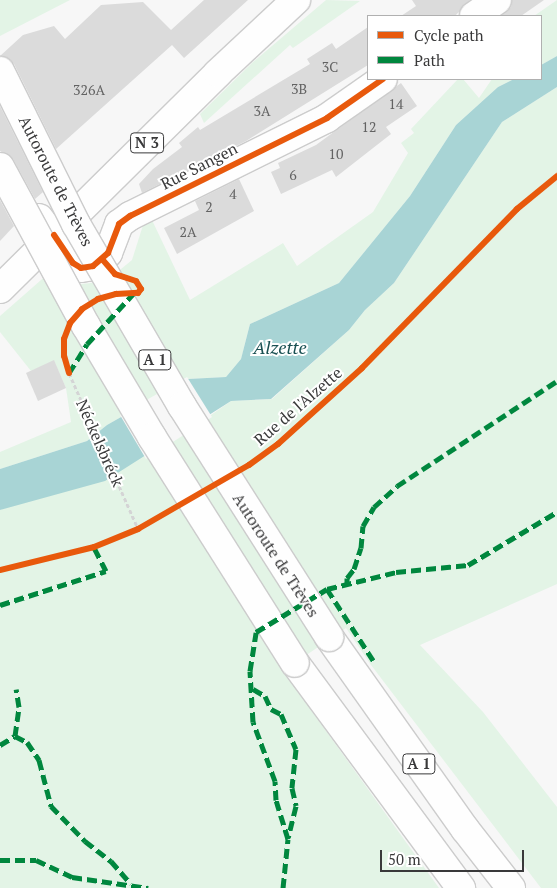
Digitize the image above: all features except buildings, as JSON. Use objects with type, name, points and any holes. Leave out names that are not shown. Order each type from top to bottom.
[{"type":"main road","name":"N 3","points":[[0,288],[296,0]]},
{"type":"main road","points":[[475,15],[497,0]]},
{"type":"main road","name":"Autoroute de Trèves","points":[[0,71],[76,224],[182,406],[329,637],[465,829],[512,888]]},
{"type":"main road","name":"Rue Sangen","points":[[0,176],[54,234],[73,263],[81,268],[93,266],[108,252],[119,224],[130,216],[327,118],[382,80]]},
{"type":"main road","name":"A 1","points":[[0,167],[86,326],[152,437],[295,663],[460,888]]},
{"type":"path","points":[[129,533],[147,524]]},
{"type":"green space","points":[[0,0],[70,0],[0,36]]},
{"type":"green space","points":[[326,0],[360,1],[293,48],[290,45],[204,123],[200,114],[253,62]]},
{"type":"green space","points":[[557,0],[557,56],[542,64],[542,15],[535,15]]},
{"type":"green space","points":[[457,80],[464,80],[479,98],[491,80],[512,80],[498,87],[456,125],[410,196],[339,283],[250,324],[241,359],[226,377],[188,379],[107,425],[87,441],[0,469],[0,452],[71,422],[66,388],[54,361],[31,371],[0,332],[0,316],[57,266],[81,284],[100,282],[115,274],[132,260],[144,222],[151,218],[190,300],[283,243],[297,266],[373,212],[408,153],[401,143],[414,133],[411,129]]},
{"type":"green space","points":[[557,87],[557,584],[420,645],[483,712],[557,807],[557,888],[541,888],[371,665],[346,628],[283,671],[439,888],[0,888],[0,510],[211,415],[231,401],[272,399],[349,330],[365,310],[394,283],[502,122]]},
{"type":"water","name":"Alzette","points":[[557,56],[557,87],[502,122],[394,283],[365,310],[349,330],[271,399],[231,401],[105,481],[0,510],[0,469],[87,441],[107,425],[188,379],[226,377],[241,359],[250,324],[339,283],[410,196],[456,125],[498,87],[512,80],[542,80],[542,64]]},
{"type":"pier","points":[[187,377],[212,417],[146,459],[120,415]]},
{"type":"marked path","points":[[69,373],[87,344],[133,294]]},
{"type":"marked path","points":[[347,584],[347,578],[354,569],[361,548],[363,526],[374,507],[397,486],[557,381]]},
{"type":"marked path","points":[[283,888],[288,839],[276,800],[275,781],[253,722],[250,671],[256,632],[327,589],[396,572],[468,565],[557,512]]},
{"type":"marked path","points":[[0,605],[106,571],[94,547]]},
{"type":"marked path","points":[[327,589],[373,660]]},
{"type":"marked path","points":[[15,736],[19,707],[16,689]]},
{"type":"marked path","points":[[253,689],[265,696],[271,709],[281,714],[296,749],[292,788],[296,806],[288,837]]},
{"type":"marked path","points":[[0,745],[15,736],[27,742],[39,760],[51,806],[85,841],[111,861],[131,884]]},
{"type":"marked path","points":[[0,860],[36,860],[72,877],[148,888]]},
{"type":"cycle path","points":[[54,235],[73,263],[81,268],[93,266],[108,253],[119,224],[130,216],[327,118],[382,80]]},
{"type":"cycle path","name":"Rue de l'Alzette","points":[[0,570],[94,547],[138,529],[249,465],[278,444],[362,368],[517,209],[557,176]]},
{"type":"cycle path","points":[[69,373],[64,356],[64,339],[70,323],[82,309],[98,299],[116,294],[138,293],[141,289],[136,281],[115,274],[102,259]]}]
